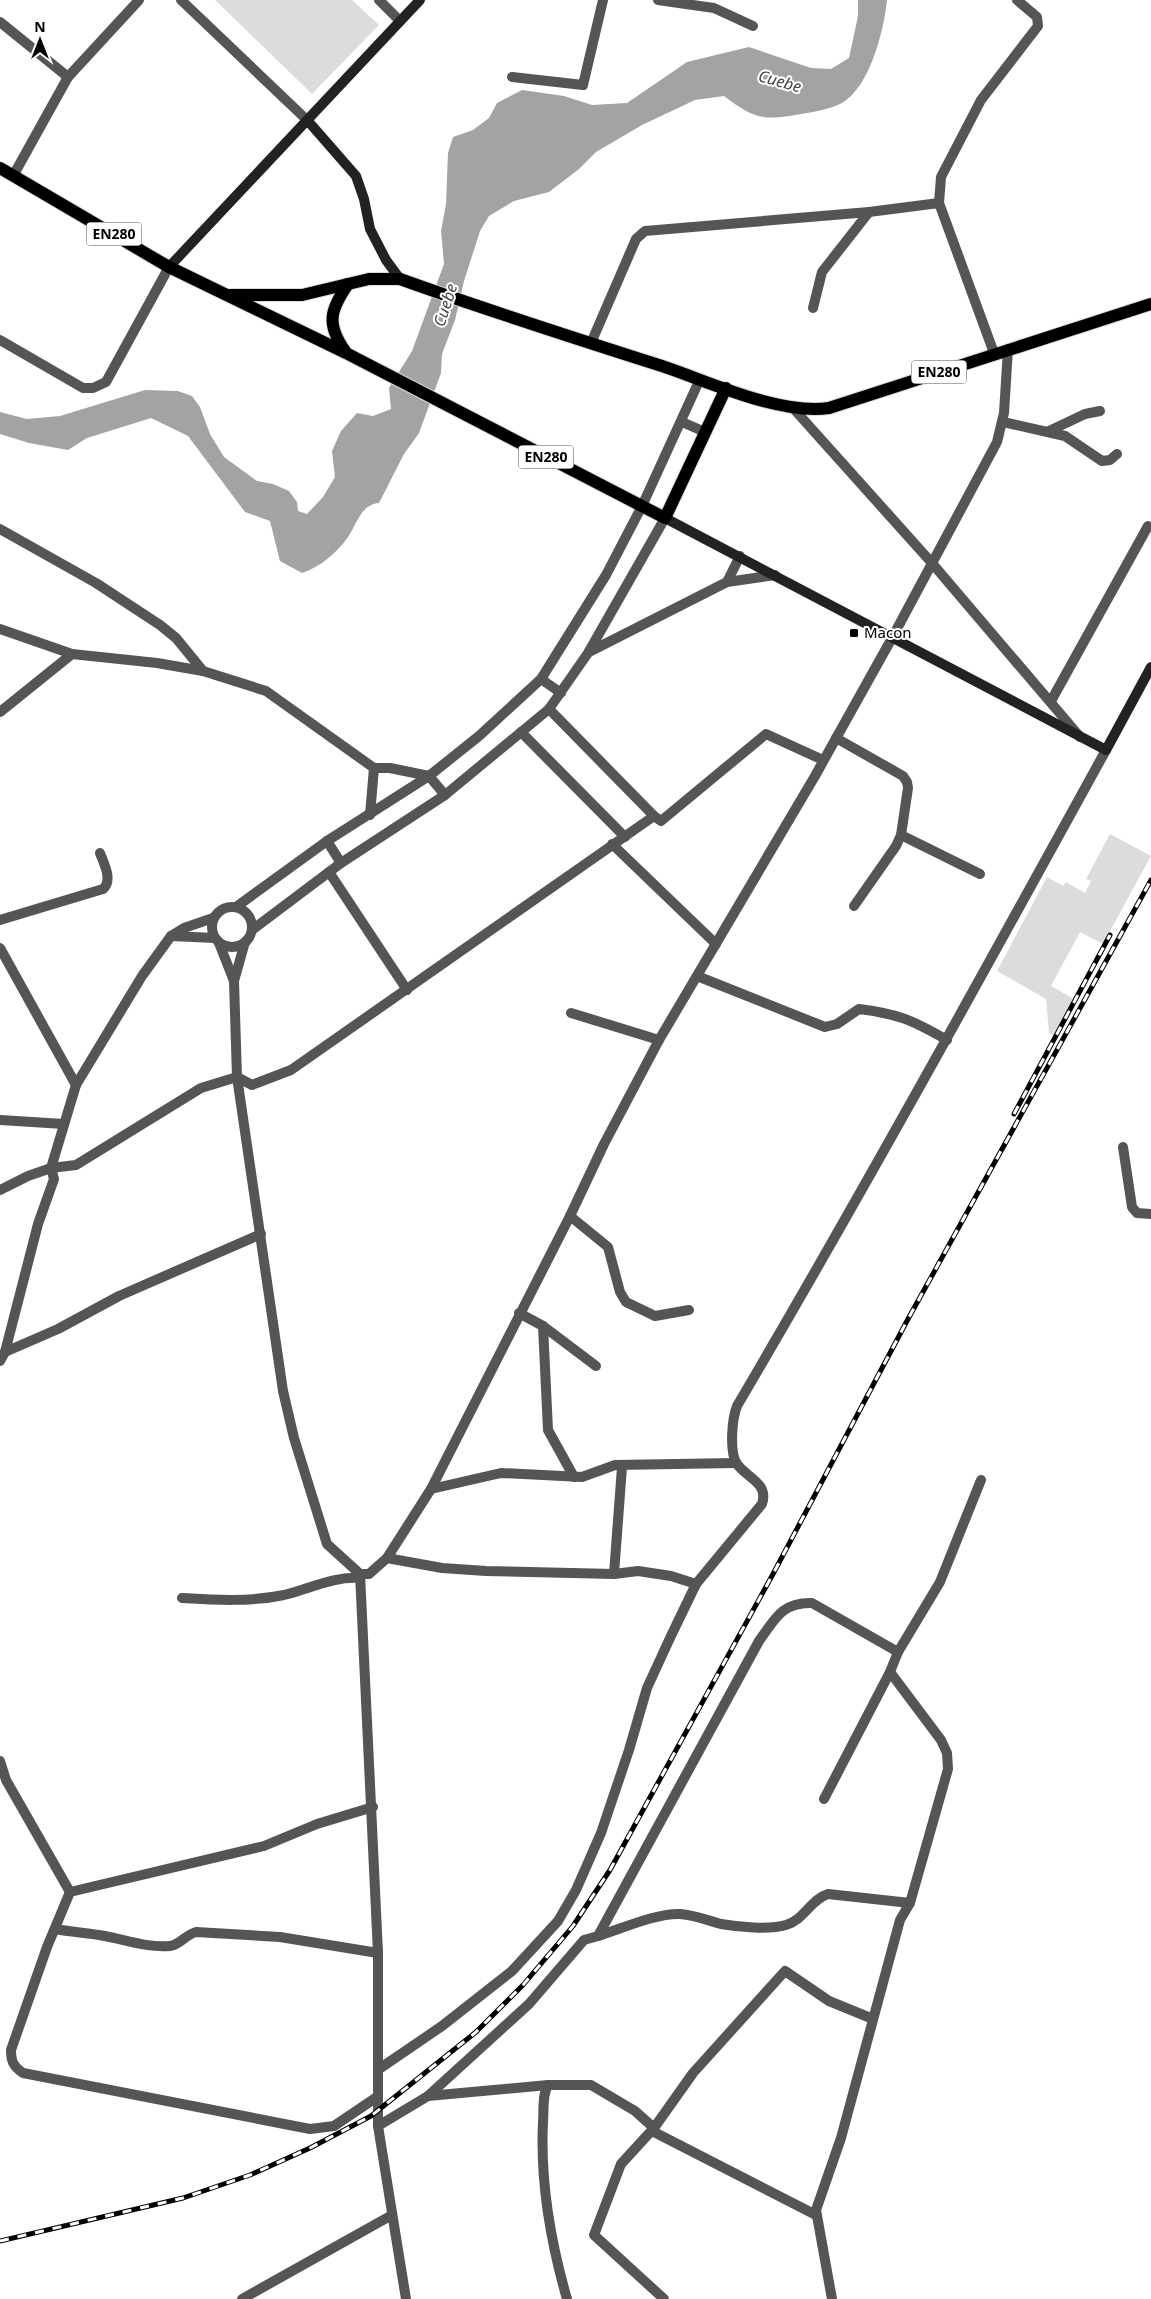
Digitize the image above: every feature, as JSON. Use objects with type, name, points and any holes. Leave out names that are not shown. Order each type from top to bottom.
[{"type":"main road","points":[[169,267],[420,0]]},
{"type":"main road","points":[[308,121],[356,176],[364,199],[370,229],[386,260],[400,279]]},
{"type":"main road","name":"EN280","points":[[0,168],[169,267],[346,353],[665,518]]},
{"type":"main road","name":"EN280","points":[[230,295],[302,295],[369,279],[400,279],[726,388],[793,408],[806,410],[829,408],[1151,304]]},
{"type":"main road","points":[[346,353],[334,335],[332,323],[338,298],[348,284]]},
{"type":"main road","points":[[726,388],[665,518],[1106,750],[1151,667]]},
{"type":"street","points":[[13,176],[68,77],[139,0]]},
{"type":"street","points":[[181,0],[308,121]]},
{"type":"street","points":[[379,0],[400,21]]},
{"type":"street","points":[[512,77],[583,85],[602,0]]},
{"type":"street","points":[[658,0],[714,8],[753,26]]},
{"type":"street","points":[[994,354],[939,203],[941,178],[981,100],[1038,26],[1037,17],[1017,0]]},
{"type":"street","points":[[0,22],[68,77]]},
{"type":"street","points":[[591,343],[636,239],[645,231],[869,212],[939,203]]},
{"type":"street","points":[[813,308],[822,272],[869,212]]},
{"type":"street","points":[[0,340],[83,388],[101,386],[106,382],[169,267]]},
{"type":"street","points":[[182,1598],[257,1598],[284,1594],[343,1578],[368,1574],[387,1558],[431,1489],[570,1216],[604,1144],[659,1040],[836,738],[997,442],[1003,422],[1008,349]]},
{"type":"street","points":[[3,1357],[38,1224],[54,1179],[51,1168],[76,1085],[142,976],[171,936],[184,928],[213,918],[223,909],[236,907],[328,841],[429,776],[479,736],[541,679],[606,575],[642,506],[700,379]]},
{"type":"street","points":[[793,408],[931,562],[1052,701],[1080,737]]},
{"type":"street","points":[[1049,431],[1085,414],[1100,410]]},
{"type":"street","points":[[682,422],[705,432]]},
{"type":"street","points":[[1003,422],[1049,431],[1069,438],[1102,461],[1110,460],[1117,454]]},
{"type":"street","points":[[406,2299],[378,2126],[378,1953],[373,1807],[360,1576],[327,1544],[310,1494],[283,1391],[237,1077],[234,981],[245,942],[252,930],[341,863],[445,795],[549,709],[588,653],[665,518]]},
{"type":"street","points":[[1052,701],[1148,526]]},
{"type":"street","points":[[0,529],[96,583],[160,625],[176,638],[203,671]]},
{"type":"street","points":[[727,582],[740,556]]},
{"type":"street","points":[[588,653],[727,582],[775,575]]},
{"type":"street","points":[[0,629],[72,654],[157,663],[203,671],[266,691],[374,768],[390,768],[429,776],[445,795]]},
{"type":"street","points":[[0,712],[72,654]]},
{"type":"street","points":[[541,679],[561,693]]},
{"type":"street","points":[[549,709],[661,821],[766,734],[823,760]]},
{"type":"street","points":[[521,732],[625,837]]},
{"type":"street","points":[[836,738],[903,776],[908,782],[901,834],[896,846],[854,906]]},
{"type":"street","points":[[379,2069],[442,2026],[512,1971],[558,1921],[576,1890],[602,1833],[630,1750],[647,1688],[696,1584],[762,1504],[764,1498],[761,1486],[736,1463],[732,1434],[737,1406],[836,1238],[1106,750]]},
{"type":"street","points":[[370,815],[374,768]]},
{"type":"street","points":[[0,1190],[28,1176],[51,1168],[76,1165],[201,1088],[237,1077],[252,1085],[291,1070],[654,816]]},
{"type":"street","points":[[901,834],[980,874]]},
{"type":"street","points":[[328,841],[341,863]]},
{"type":"street","points":[[612,844],[716,944]]},
{"type":"street","points":[[0,920],[102,889],[106,886],[108,876],[100,853]]},
{"type":"street","points":[[329,872],[407,990]]},
{"type":"street","points":[[236,907],[248,916],[252,930]]},
{"type":"street","points":[[213,918],[212,932],[234,981]]},
{"type":"street","points":[[171,936],[217,941],[233,947],[245,942]]},
{"type":"street","points":[[0,948],[76,1085]]},
{"type":"street","points":[[697,976],[825,1027],[837,1024],[859,1009],[893,1013],[912,1020],[947,1040]]},
{"type":"street","points":[[571,1013],[659,1040]]},
{"type":"street","points":[[0,1120],[64,1124]]},
{"type":"street","points":[[1123,1147],[1132,1206],[1137,1213],[1151,1214]]},
{"type":"street","points":[[570,1216],[608,1247],[620,1292],[626,1302],[655,1316],[689,1310]]},
{"type":"street","points":[[3,1357],[119,1296],[261,1234]]},
{"type":"street","points":[[519,1313],[543,1326],[596,1366]]},
{"type":"street","points":[[543,1326],[548,1430],[574,1477]]},
{"type":"street","points":[[431,1489],[501,1473],[574,1477],[587,1476],[615,1465],[736,1463]]},
{"type":"street","points":[[614,1574],[622,1466]]},
{"type":"street","points":[[824,1800],[890,1672],[898,1652],[940,1582],[981,1480]]},
{"type":"street","points":[[387,1558],[442,1568],[477,1570],[614,1574],[638,1571],[671,1576],[696,1584]]},
{"type":"street","points":[[598,1936],[759,1641],[782,1612],[797,1603],[812,1603],[898,1652]]},
{"type":"street","points":[[428,2096],[548,2084],[591,2085],[635,2111],[654,2128],[652,2131],[814,2214],[841,2138],[900,1920],[910,1903],[948,1769],[948,1760],[941,1740],[890,1672]]},
{"type":"street","points":[[0,1761],[6,1780],[70,1892]]},
{"type":"street","points":[[70,1892],[264,1846],[317,1824],[373,1807]]},
{"type":"street","points":[[70,1892],[11,2050],[11,2060],[15,2068],[23,2073],[310,2129],[334,2126],[377,2097]]},
{"type":"street","points":[[378,2126],[428,2096],[529,2004],[584,1940],[669,1914],[695,1916],[721,1924],[748,1927],[787,1925],[812,1907],[816,1899],[828,1894],[910,1903]]},
{"type":"street","points":[[55,1929],[104,1936],[139,1944],[171,1946],[179,1943],[188,1933],[196,1932],[280,1938],[378,1953]]},
{"type":"street","points":[[664,2299],[594,2236],[621,2164],[654,2128],[693,2073],[785,1971],[829,2001],[873,2019]]},
{"type":"street","points":[[548,2084],[545,2089],[543,2180],[548,2220],[567,2299]]},
{"type":"street","points":[[816,2210],[832,2299]]},
{"type":"street","points":[[242,2299],[392,2215]]},
{"type":"shaded area","points":[[215,0],[352,0],[379,25],[312,94]]},
{"type":"shaded area","points":[[1110,834],[1151,856],[1103,944],[1080,932],[1051,986],[1074,999],[1054,1036],[1049,1033],[1046,999],[997,971],[1047,877],[1063,886],[1066,882],[1085,893],[1091,881],[1086,879]]},
{"type":"water","name":"Cuebe","points":[[858,0],[887,0],[879,42],[868,71],[852,95],[842,103],[817,111],[768,117],[743,110],[724,96],[695,100],[642,125],[596,152],[579,169],[549,192],[514,201],[489,216],[480,231],[464,281],[455,320],[442,354],[441,373],[419,433],[404,454],[379,503],[373,504],[364,511],[344,543],[328,559],[315,567],[302,573],[280,561],[270,521],[245,512],[188,436],[151,418],[87,438],[68,450],[29,443],[0,434],[0,412],[27,419],[60,416],[145,390],[178,391],[192,396],[200,407],[210,434],[224,457],[257,481],[273,484],[289,491],[297,502],[298,511],[307,514],[323,497],[335,477],[332,451],[341,431],[357,413],[373,416],[391,409],[389,388],[412,351],[444,264],[441,231],[446,204],[448,153],[453,137],[473,130],[489,118],[497,103],[522,90],[564,96],[592,105],[627,103],[687,62],[749,47],[811,68],[831,69],[849,58],[858,16]]},
{"type":"railway","points":[[0,2241],[183,2198],[250,2175],[310,2148],[371,2116],[476,2032],[523,1985],[573,1926],[610,1870],[773,1574],[908,1319],[1151,880]]},
{"type":"railway","points":[[1014,1114],[1110,935]]},
{"type":"place","name":"Macon","points":[[854,633]]}]
